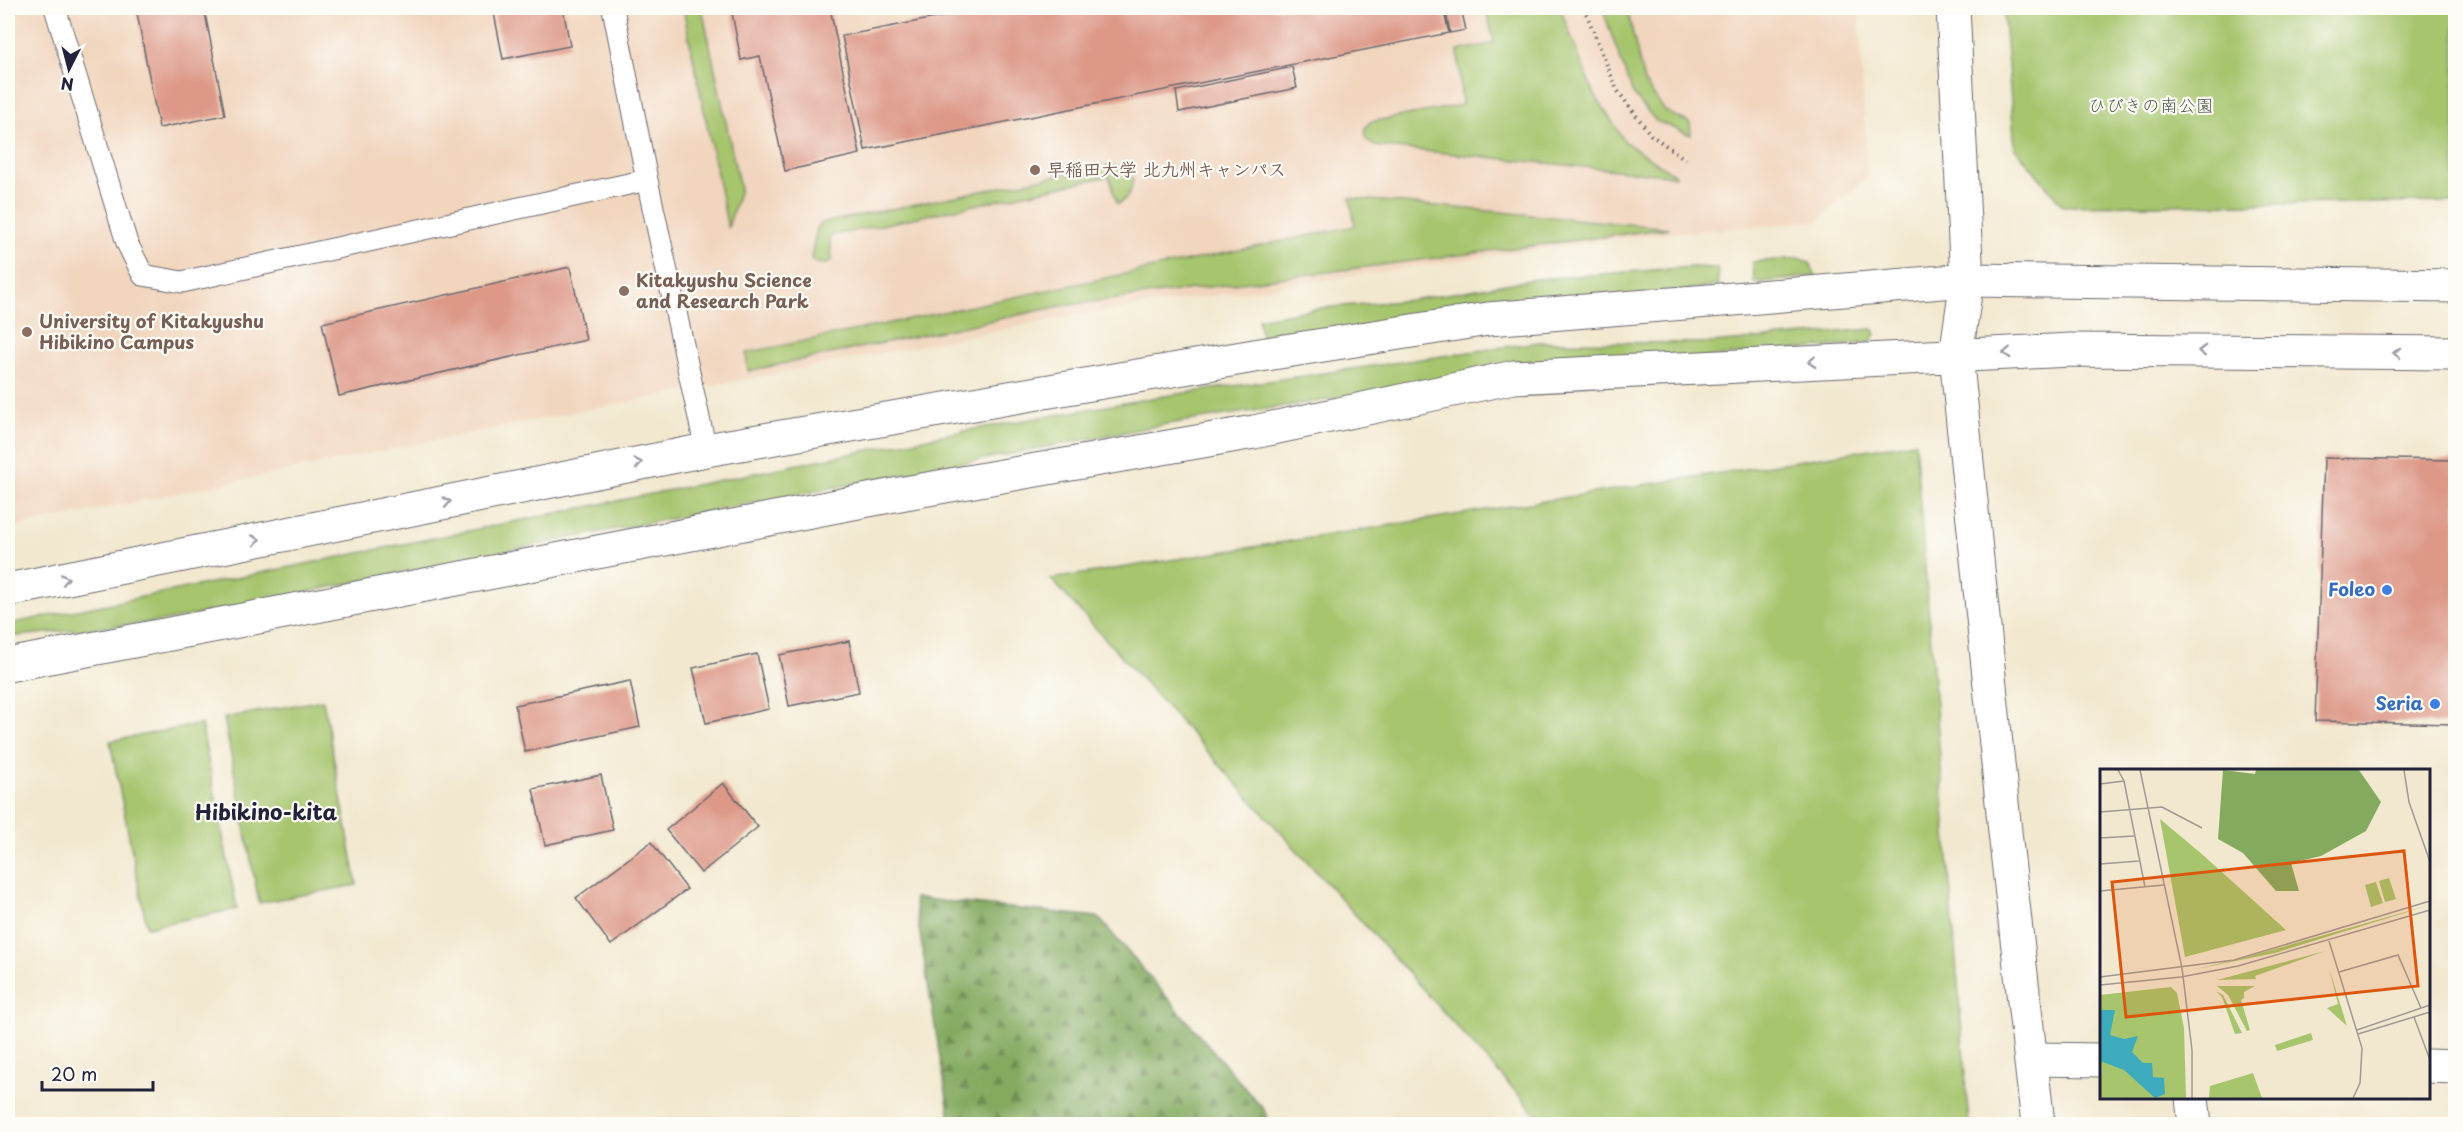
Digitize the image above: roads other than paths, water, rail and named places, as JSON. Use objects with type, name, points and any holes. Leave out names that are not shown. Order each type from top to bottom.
[{"type":"street","points":[[1953,8],[1967,280],[1956,355],[2007,851],[2038,1125]]},
{"type":"street","points":[[8,590],[706,450],[1254,356],[1488,319],[1967,280],[2456,286]]},
{"type":"street","points":[[8,665],[905,493],[1254,432],[1514,377],[2071,350],[2456,353]]},
{"type":"street","points":[[2031,1059],[2100,1060]]},
{"type":"street","points":[[2430,1066],[2456,1067]]},
{"type":"street","points":[[2192,1099],[2195,1125]]},
{"type":"lane","points":[[55,8],[127,243],[143,275],[182,282],[647,180]]},
{"type":"lane","points":[[613,8],[647,180],[706,450]]},
{"type":"place","name":"早稲田大学 北九州キャンパス","points":[[1035,170]]},
{"type":"place","name":"Kitakyushu Science and Research Park","points":[[624,291]]},
{"type":"place","name":"University of Kitakyushu Hibikino Campus","points":[[27,332]]},
{"type":"place","name":"Foleo","points":[[2387,590]]},
{"type":"place","name":"Seria","points":[[2435,704]]},
{"type":"district","name":"Hibikino-kita","points":[[266,813]]},
{"type":"park label","name":"ひびきの南公園","points":[[2151,106]]}]
